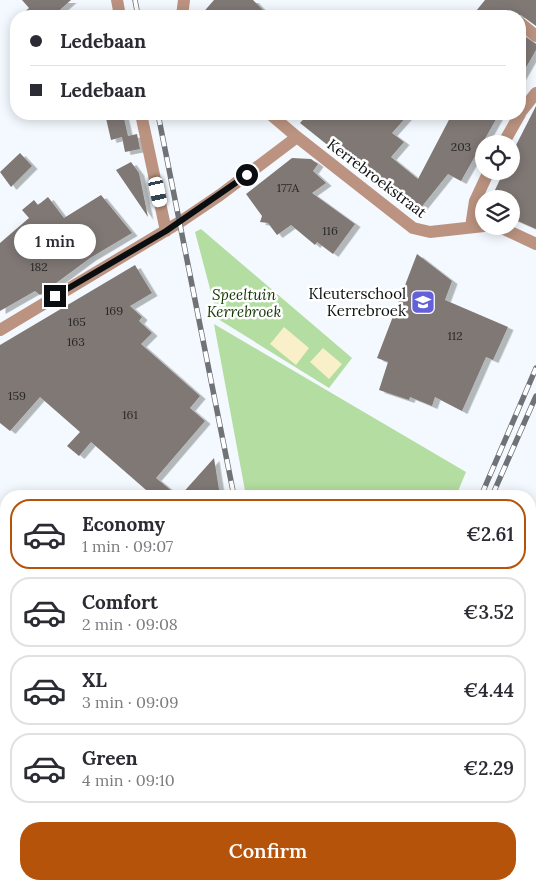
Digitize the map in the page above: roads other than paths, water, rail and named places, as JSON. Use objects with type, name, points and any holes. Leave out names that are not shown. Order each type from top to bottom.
[{"type":"street","points":[[526,28],[536,36]]},
{"type":"street","points":[[526,106],[536,93]]},
{"type":"street","points":[[142,120],[166,231]]},
{"type":"street","name":"Kerrebroekstraat","points":[[277,120],[297,138],[413,228],[430,232],[475,226]]},
{"type":"street","points":[[508,135],[516,120]]},
{"type":"street","points":[[0,330],[166,231],[220,196],[297,138]]},
{"type":"street","points":[[517,235],[536,244]]},
{"type":"railway","points":[[135,0],[137,10]]},
{"type":"railway","points":[[159,120],[233,490]]},
{"type":"railway","points":[[484,490],[536,368]]},
{"type":"railway","points":[[495,490],[536,396]]},
{"type":"place","name":"Kleuterschool Kerrebroek","points":[[423,302]]},
{"type":"park label","name":"Speeltuin Kerrebroek","points":[[244,302]]}]
